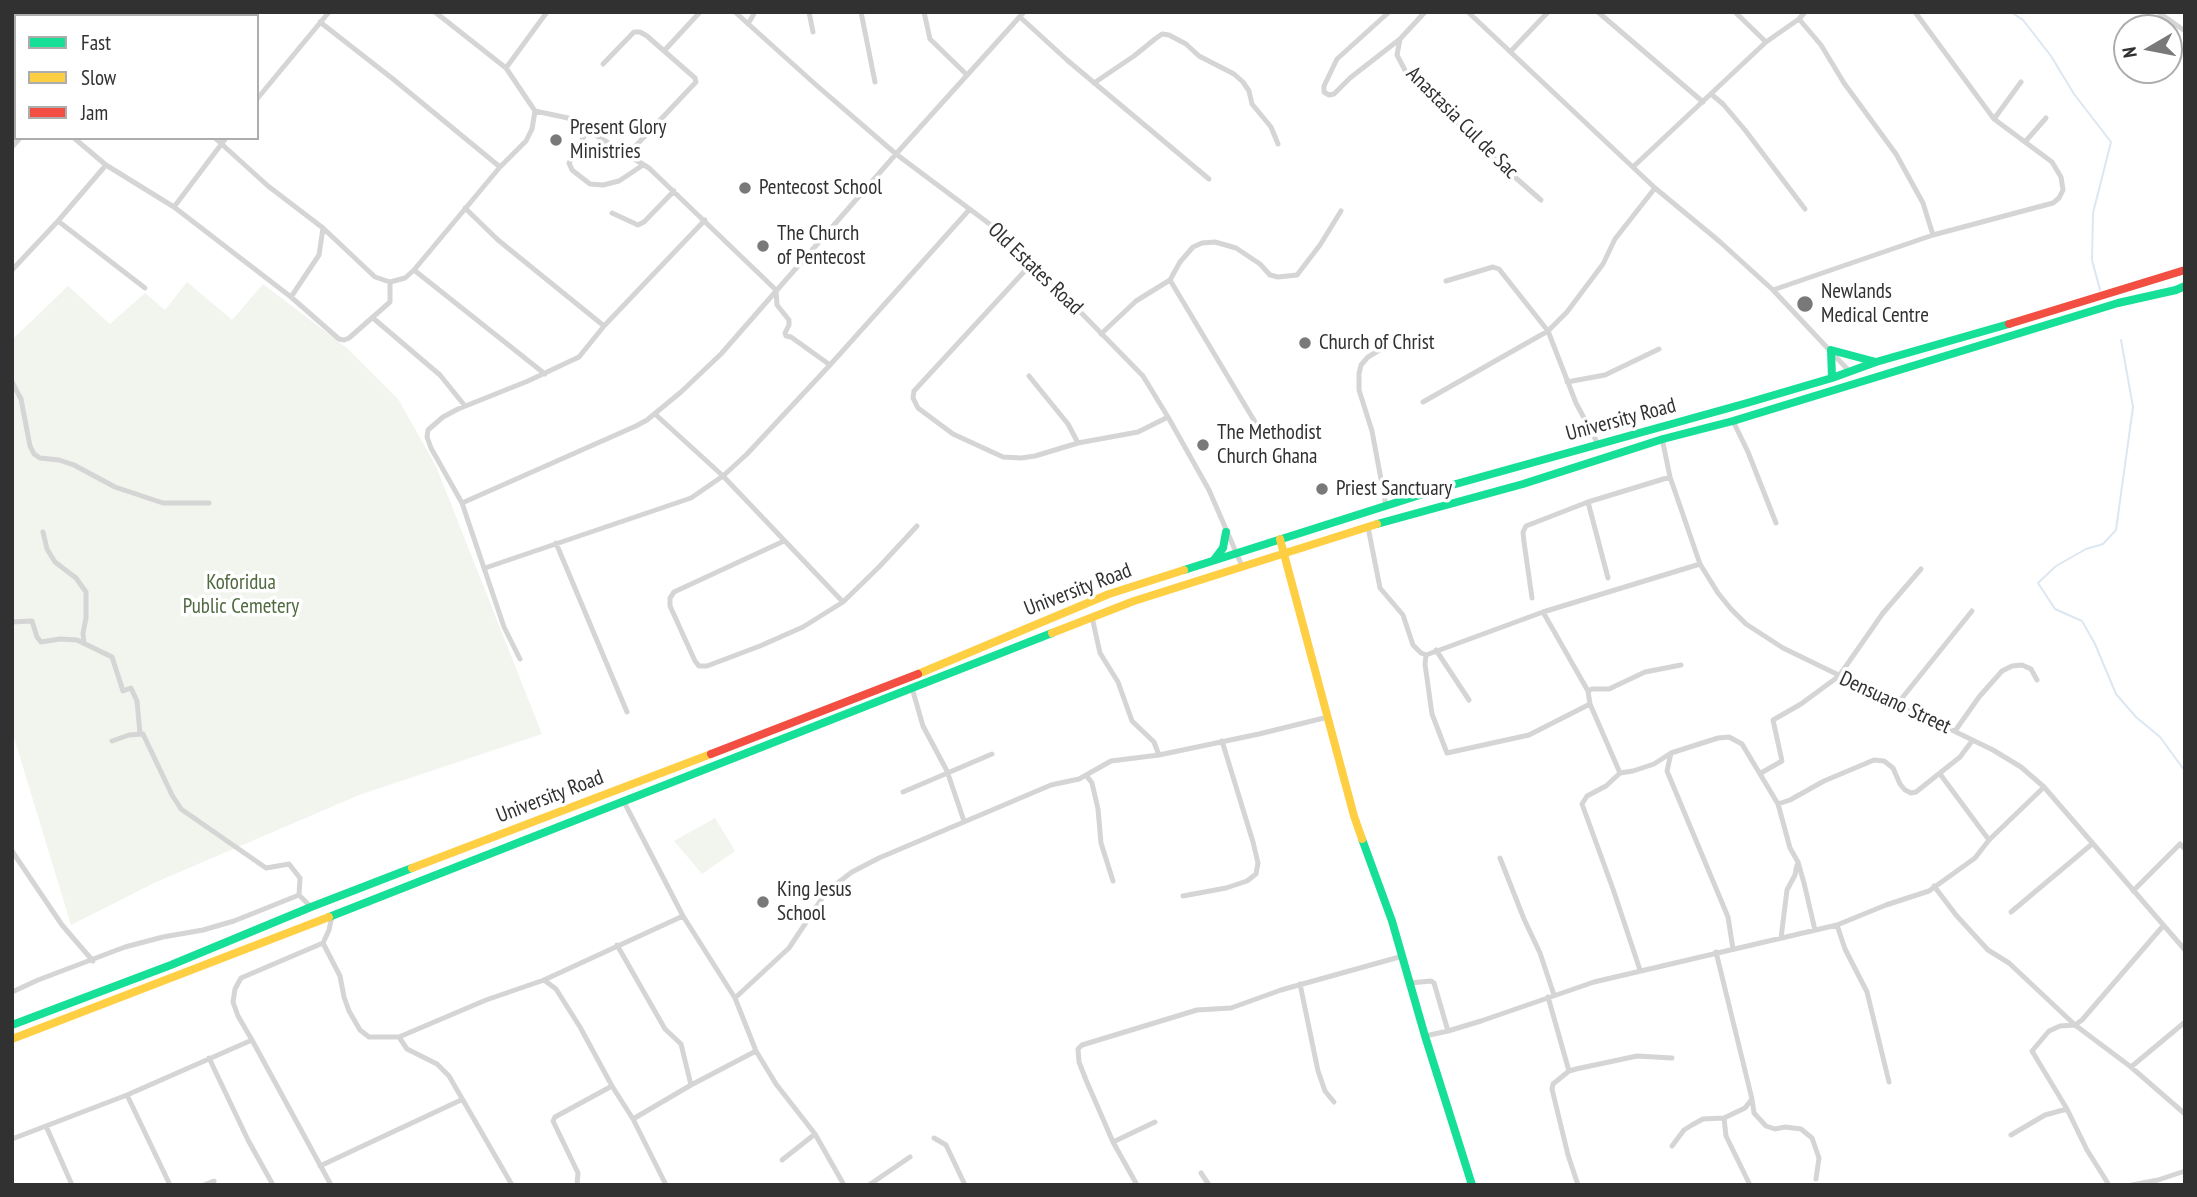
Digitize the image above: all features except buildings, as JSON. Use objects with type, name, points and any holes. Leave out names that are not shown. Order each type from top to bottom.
[{"type":"main road","name":"University Road","points":[[12,1026],[171,965],[311,907],[908,678],[1109,594],[1445,487],[1656,430],[2185,270]]},
{"type":"main road","name":"University Road","points":[[12,1039],[1134,601],[1368,527],[1523,484],[1663,439],[1733,421],[2141,296],[2182,288]]},
{"type":"main road","points":[[1832,378],[1831,351],[1876,362]]},
{"type":"main road","points":[[1850,372],[1860,383]]},
{"type":"main road","points":[[1214,560],[1223,548],[1226,533]]},
{"type":"main road","points":[[1280,539],[1354,816],[1403,956],[1472,1185]]},
{"type":"street","points":[[259,97],[329,12]]},
{"type":"street","points":[[217,140],[268,186],[324,228],[375,277],[390,282],[405,278],[500,167],[526,141],[532,129],[534,111],[506,68],[435,12]]},
{"type":"street","points":[[506,68],[547,12]]},
{"type":"street","points":[[664,51],[700,12]]},
{"type":"street","name":"Old Estates Road","points":[[736,12],[896,154],[1007,237],[1143,376],[1209,490],[1242,566]]},
{"type":"street","points":[[748,24],[755,12]]},
{"type":"street","points":[[809,12],[813,32]]},
{"type":"street","points":[[861,12],[875,82]]},
{"type":"street","points":[[924,12],[930,39],[967,75]]},
{"type":"street","points":[[1389,12],[1337,59],[1324,86],[1324,92],[1334,94],[1400,39],[1425,12]]},
{"type":"street","points":[[1468,12],[1655,188],[1773,290],[1850,372]]},
{"type":"street","points":[[1511,51],[1548,12]]},
{"type":"street","points":[[1598,12],[1703,102]]},
{"type":"street","points":[[1735,12],[1766,42]]},
{"type":"street","points":[[1633,167],[1766,42],[1800,19],[1805,12]]},
{"type":"street","points":[[1773,290],[1933,235],[2053,203],[2059,198],[2063,190],[2061,177],[2052,162],[1994,118],[1915,12]]},
{"type":"street","points":[[2158,12],[2185,31]]},
{"type":"street","points":[[462,503],[636,426],[655,414],[721,354],[1022,15],[1094,83],[1209,179]]},
{"type":"street","points":[[1800,19],[1908,173],[1923,203],[1933,235]]},
{"type":"street","points":[[320,22],[500,167]]},
{"type":"street","points":[[603,64],[634,32],[647,36],[695,78],[696,82],[627,155]]},
{"type":"street","points":[[1094,83],[1162,34],[1169,34],[1243,82],[1252,104],[1271,127],[1278,144]]},
{"type":"street","name":"Anastasia Cul de Sac","points":[[1400,39],[1397,55],[1407,74],[1541,200]]},
{"type":"street","points":[[1994,118],[2021,82]]},
{"type":"street","points":[[1711,94],[1745,130],[1805,209]]},
{"type":"street","points":[[534,111],[568,118],[649,168],[776,290],[777,306],[789,320],[786,337],[791,337],[830,365]]},
{"type":"street","points":[[2025,142],[2046,118]]},
{"type":"street","points":[[588,129],[569,163],[572,170],[590,184],[603,186],[619,181],[643,165]]},
{"type":"street","points":[[76,140],[106,165],[174,207],[291,297],[339,339],[349,338],[390,302],[390,282]]},
{"type":"street","points":[[174,207],[225,140]]},
{"type":"street","points":[[12,270],[106,165]]},
{"type":"street","points":[[1423,402],[1548,331],[1567,312],[1603,264],[1615,239],[1655,188]]},
{"type":"street","points":[[612,213],[638,225],[674,191]]},
{"type":"street","points":[[465,208],[498,240],[604,326]]},
{"type":"street","points":[[485,568],[691,498],[723,476],[830,365],[969,209]]},
{"type":"street","points":[[1101,334],[1136,301],[1170,280],[1180,262],[1193,247],[1202,243],[1215,242],[1236,248],[1260,264],[1270,275],[1297,275],[1341,211]]},
{"type":"street","points":[[520,659],[504,626],[462,503],[431,448],[427,438],[428,430],[443,417],[465,406],[579,357],[604,326],[705,220]]},
{"type":"street","points":[[58,221],[145,288]]},
{"type":"street","points":[[291,297],[319,255],[324,228]]},
{"type":"street","points":[[1033,262],[914,391],[913,398],[918,408],[953,434],[1003,457],[1021,458],[1077,443],[1138,432],[1168,417]]},
{"type":"street","points":[[1446,281],[1496,267],[1548,331],[1576,403],[1598,444]]},
{"type":"street","points":[[414,270],[545,373]]},
{"type":"street","points":[[1170,280],[1261,432]]},
{"type":"street","points":[[373,318],[440,375],[465,406]]},
{"type":"street","points":[[1383,348],[1361,365],[1359,382],[1386,506]]},
{"type":"street","points":[[1567,382],[1605,375],[1659,349]]},
{"type":"street","points":[[1029,376],[1061,415],[1077,443]]},
{"type":"street","points":[[12,382],[20,399],[30,446],[40,458],[74,464],[115,487],[163,503],[209,503]]},
{"type":"street","points":[[655,414],[723,476],[843,602]]},
{"type":"street","points":[[1733,421],[1776,523]]},
{"type":"street","name":"Densuano Street","points":[[1656,430],[1663,439],[1670,477],[1700,564],[1718,593],[1746,624],[1783,648],[1955,731],[2021,767],[2044,787],[2185,950]]},
{"type":"street","points":[[1532,598],[1523,532],[1526,526],[1588,502],[1670,477]]},
{"type":"street","points":[[1588,502],[1608,578]]},
{"type":"street","points":[[784,541],[674,592],[670,598],[670,606],[699,666],[707,666],[760,646],[803,626],[843,602],[917,526]]},
{"type":"street","points":[[1368,527],[1380,588],[1407,622],[1413,645],[1426,655]]},
{"type":"street","points":[[43,532],[47,549],[55,562],[76,578],[86,592],[83,633],[85,643]]},
{"type":"street","points":[[556,542],[627,712]]},
{"type":"street","points":[[1426,655],[1544,612],[1700,564]]},
{"type":"street","points":[[1761,773],[1782,761],[1773,720],[1801,704],[1839,676],[1883,613],[1921,569]]},
{"type":"street","points":[[1898,703],[1972,611]]},
{"type":"street","points":[[1544,612],[1588,691],[1590,704],[1620,773]]},
{"type":"street","points":[[1092,617],[1100,653],[1118,682],[1132,721],[1154,742],[1159,755]]},
{"type":"street","points":[[12,622],[33,621],[41,642],[71,639],[112,657],[123,691],[131,688],[137,701],[140,734]]},
{"type":"street","points":[[1436,650],[1469,700]]},
{"type":"street","points":[[1426,655],[1432,714],[1447,752],[1529,735],[1590,704]]},
{"type":"street","points":[[1588,691],[1609,688],[1645,672],[1681,665]]},
{"type":"street","points":[[1955,731],[2001,671],[2022,665],[2031,669],[2037,680]]},
{"type":"street","points":[[908,678],[923,726],[947,771],[964,821]]},
{"type":"street","points":[[735,998],[789,948],[827,891],[852,872],[879,858],[1051,785],[1067,783],[1111,761],[1159,755],[1328,717]]},
{"type":"street","points":[[112,741],[143,734],[181,809],[266,868],[289,864],[300,878],[299,895],[311,907]]},
{"type":"street","points":[[1640,970],[1582,804],[1587,796],[1606,786],[1620,773],[1654,764],[1671,753],[1709,740],[1729,737],[1742,744],[1761,773],[1778,804],[1790,848],[1798,862],[1815,930]]},
{"type":"street","points":[[1183,896],[1226,888],[1247,881],[1256,874],[1258,863],[1253,842],[1222,741]]},
{"type":"street","points":[[1778,804],[1834,776],[1874,760],[1884,761],[1893,768],[1900,783],[1911,793],[1916,792],[1960,757],[1972,741]]},
{"type":"street","points":[[1671,753],[1667,771],[1728,917],[1733,949]]},
{"type":"street","points":[[903,792],[992,754]]},
{"type":"street","points":[[1654,764],[1667,771]]},
{"type":"street","points":[[1940,774],[1989,840]]},
{"type":"street","points":[[1086,775],[1092,783],[1101,842],[1113,881]]},
{"type":"street","points":[[1425,1036],[1640,970],[1838,925],[1928,891],[1975,858],[1989,840],[2044,787]]},
{"type":"street","points":[[623,800],[683,916],[735,998],[756,1051],[776,1084],[815,1134],[844,1185]]},
{"type":"street","points":[[2011,912],[2092,844]]},
{"type":"street","points":[[2133,891],[2180,844],[2185,849]]},
{"type":"street","points":[[12,850],[62,925],[93,961]]},
{"type":"street","points":[[1500,858],[1540,953],[1569,1071]]},
{"type":"street","points":[[1782,938],[1787,890],[1798,862]]},
{"type":"street","points":[[1934,886],[1988,950],[2009,963],[2076,1025],[2131,1067],[2185,1114]]},
{"type":"street","points":[[12,992],[125,947],[224,924],[299,895]]},
{"type":"street","points":[[331,1185],[238,1016],[233,1002],[235,989],[241,978],[323,943],[332,916]]},
{"type":"street","points":[[323,943],[340,976],[346,1004],[360,1030],[369,1037],[399,1037],[544,979],[683,916]]},
{"type":"street","points":[[1838,925],[1845,949],[1867,992],[1889,1082]]},
{"type":"street","points":[[2109,1185],[2032,1051],[2049,1031],[2060,1026],[2076,1025],[2163,926]]},
{"type":"street","points":[[617,945],[665,1029],[681,1044],[691,1085]]},
{"type":"street","points":[[1716,952],[1754,1113],[1766,1126],[1775,1129],[1801,1129],[1812,1138],[1819,1158],[1816,1179]]},
{"type":"street","points":[[1136,1185],[1113,1142],[1079,1062],[1078,1049],[1082,1045],[1197,1010],[1231,1008],[1265,995],[1403,956]]},
{"type":"street","points":[[544,979],[556,989],[580,1027],[633,1119],[666,1185]]},
{"type":"street","points":[[1410,983],[1434,983],[1448,1031]]},
{"type":"street","points":[[1300,985],[1318,1071],[1325,1091],[1334,1102]]},
{"type":"street","points":[[2131,1067],[2185,1022]]},
{"type":"street","points":[[399,1037],[407,1049],[437,1065],[449,1076],[512,1185]]},
{"type":"street","points":[[12,1139],[127,1096],[252,1040]]},
{"type":"street","points":[[633,1119],[756,1051]]},
{"type":"street","points":[[1578,1185],[1552,1088],[1556,1080],[1569,1071],[1637,1056],[1672,1058]]},
{"type":"street","points":[[209,1059],[273,1185]]},
{"type":"street","points":[[578,1185],[578,1174],[553,1121],[555,1117],[612,1086]]},
{"type":"street","points":[[127,1096],[170,1185]]},
{"type":"street","points":[[1672,1146],[1684,1130],[1703,1119],[1724,1118],[1745,1108],[1752,1099]]},
{"type":"street","points":[[320,1166],[461,1100]]},
{"type":"street","points":[[2011,1135],[2045,1115],[2067,1110]]},
{"type":"street","points":[[1724,1118],[1727,1136],[1750,1185]]},
{"type":"street","points":[[1113,1142],[1155,1122]]},
{"type":"street","points":[[46,1126],[72,1185]]},
{"type":"street","points":[[782,1160],[815,1134]]},
{"type":"street","points":[[933,1138],[946,1145],[965,1185]]},
{"type":"street","points":[[869,1185],[910,1157]]},
{"type":"street","points":[[2133,1185],[2185,1171]]},
{"type":"street","points":[[1201,1173],[1209,1185]]},
{"type":"street","points":[[204,1185],[214,1181]]},
{"type":"green space","name":"Koforidua Public Cemetery","points":[[187,282],[232,320],[263,284],[347,348],[398,399],[436,466],[542,734],[359,795],[154,883],[71,925],[12,731],[12,336],[15,337],[68,286],[110,324],[145,293],[165,310]]},
{"type":"green space","points":[[715,818],[735,851],[702,874],[674,841]]},
{"type":"waterway","points":[[2011,12],[2023,20],[2051,56],[2074,94],[2111,142],[2093,213],[2092,260],[2100,290]]},
{"type":"waterway","points":[[2121,340],[2133,407],[2116,530],[2103,544],[2086,549],[2056,566],[2038,583],[2055,609],[2082,621],[2116,694],[2136,717],[2160,737],[2185,771]]},
{"type":"traffic: fast","points":[[1377,524],[1523,484],[1663,439],[1733,421],[2118,303],[2185,286]]},
{"type":"traffic: fast","points":[[1184,570],[1445,487],[1747,403],[2009,324]]},
{"type":"traffic: fast","points":[[1832,378],[1831,350],[1876,362]]},
{"type":"traffic: fast","points":[[1214,560],[1223,548],[1226,532]]},
{"type":"traffic: fast","points":[[329,917],[1052,633]]},
{"type":"traffic: fast","points":[[1362,839],[1392,921],[1472,1185]]},
{"type":"traffic: fast","points":[[12,1025],[171,965],[412,868]]},
{"type":"traffic: slow","points":[[1052,633],[1134,601],[1377,524]]},
{"type":"traffic: slow","points":[[1280,539],[1362,839]]},
{"type":"traffic: slow","points":[[918,674],[1109,594],[1184,570]]},
{"type":"traffic: slow","points":[[412,868],[711,754]]},
{"type":"traffic: slow","points":[[12,1039],[329,917]]},
{"type":"traffic: jam","points":[[2009,324],[2185,270]]},
{"type":"traffic: jam","points":[[711,754],[918,674]]},
{"type":"place","name":"Present Glory Ministries","points":[[556,140]]},
{"type":"place","name":"Pentecost School","points":[[745,188]]},
{"type":"place","name":"The Church of Pentecost","points":[[763,246]]},
{"type":"place","name":"Newlands Medical Centre","points":[[1805,304]]},
{"type":"place","name":"Church of Christ","points":[[1305,343]]},
{"type":"place","name":"The Methodist Church Ghana","points":[[1203,445]]},
{"type":"place","name":"Priest Sanctuary","points":[[1322,489]]},
{"type":"place","name":"King Jesus School","points":[[763,902]]}]
